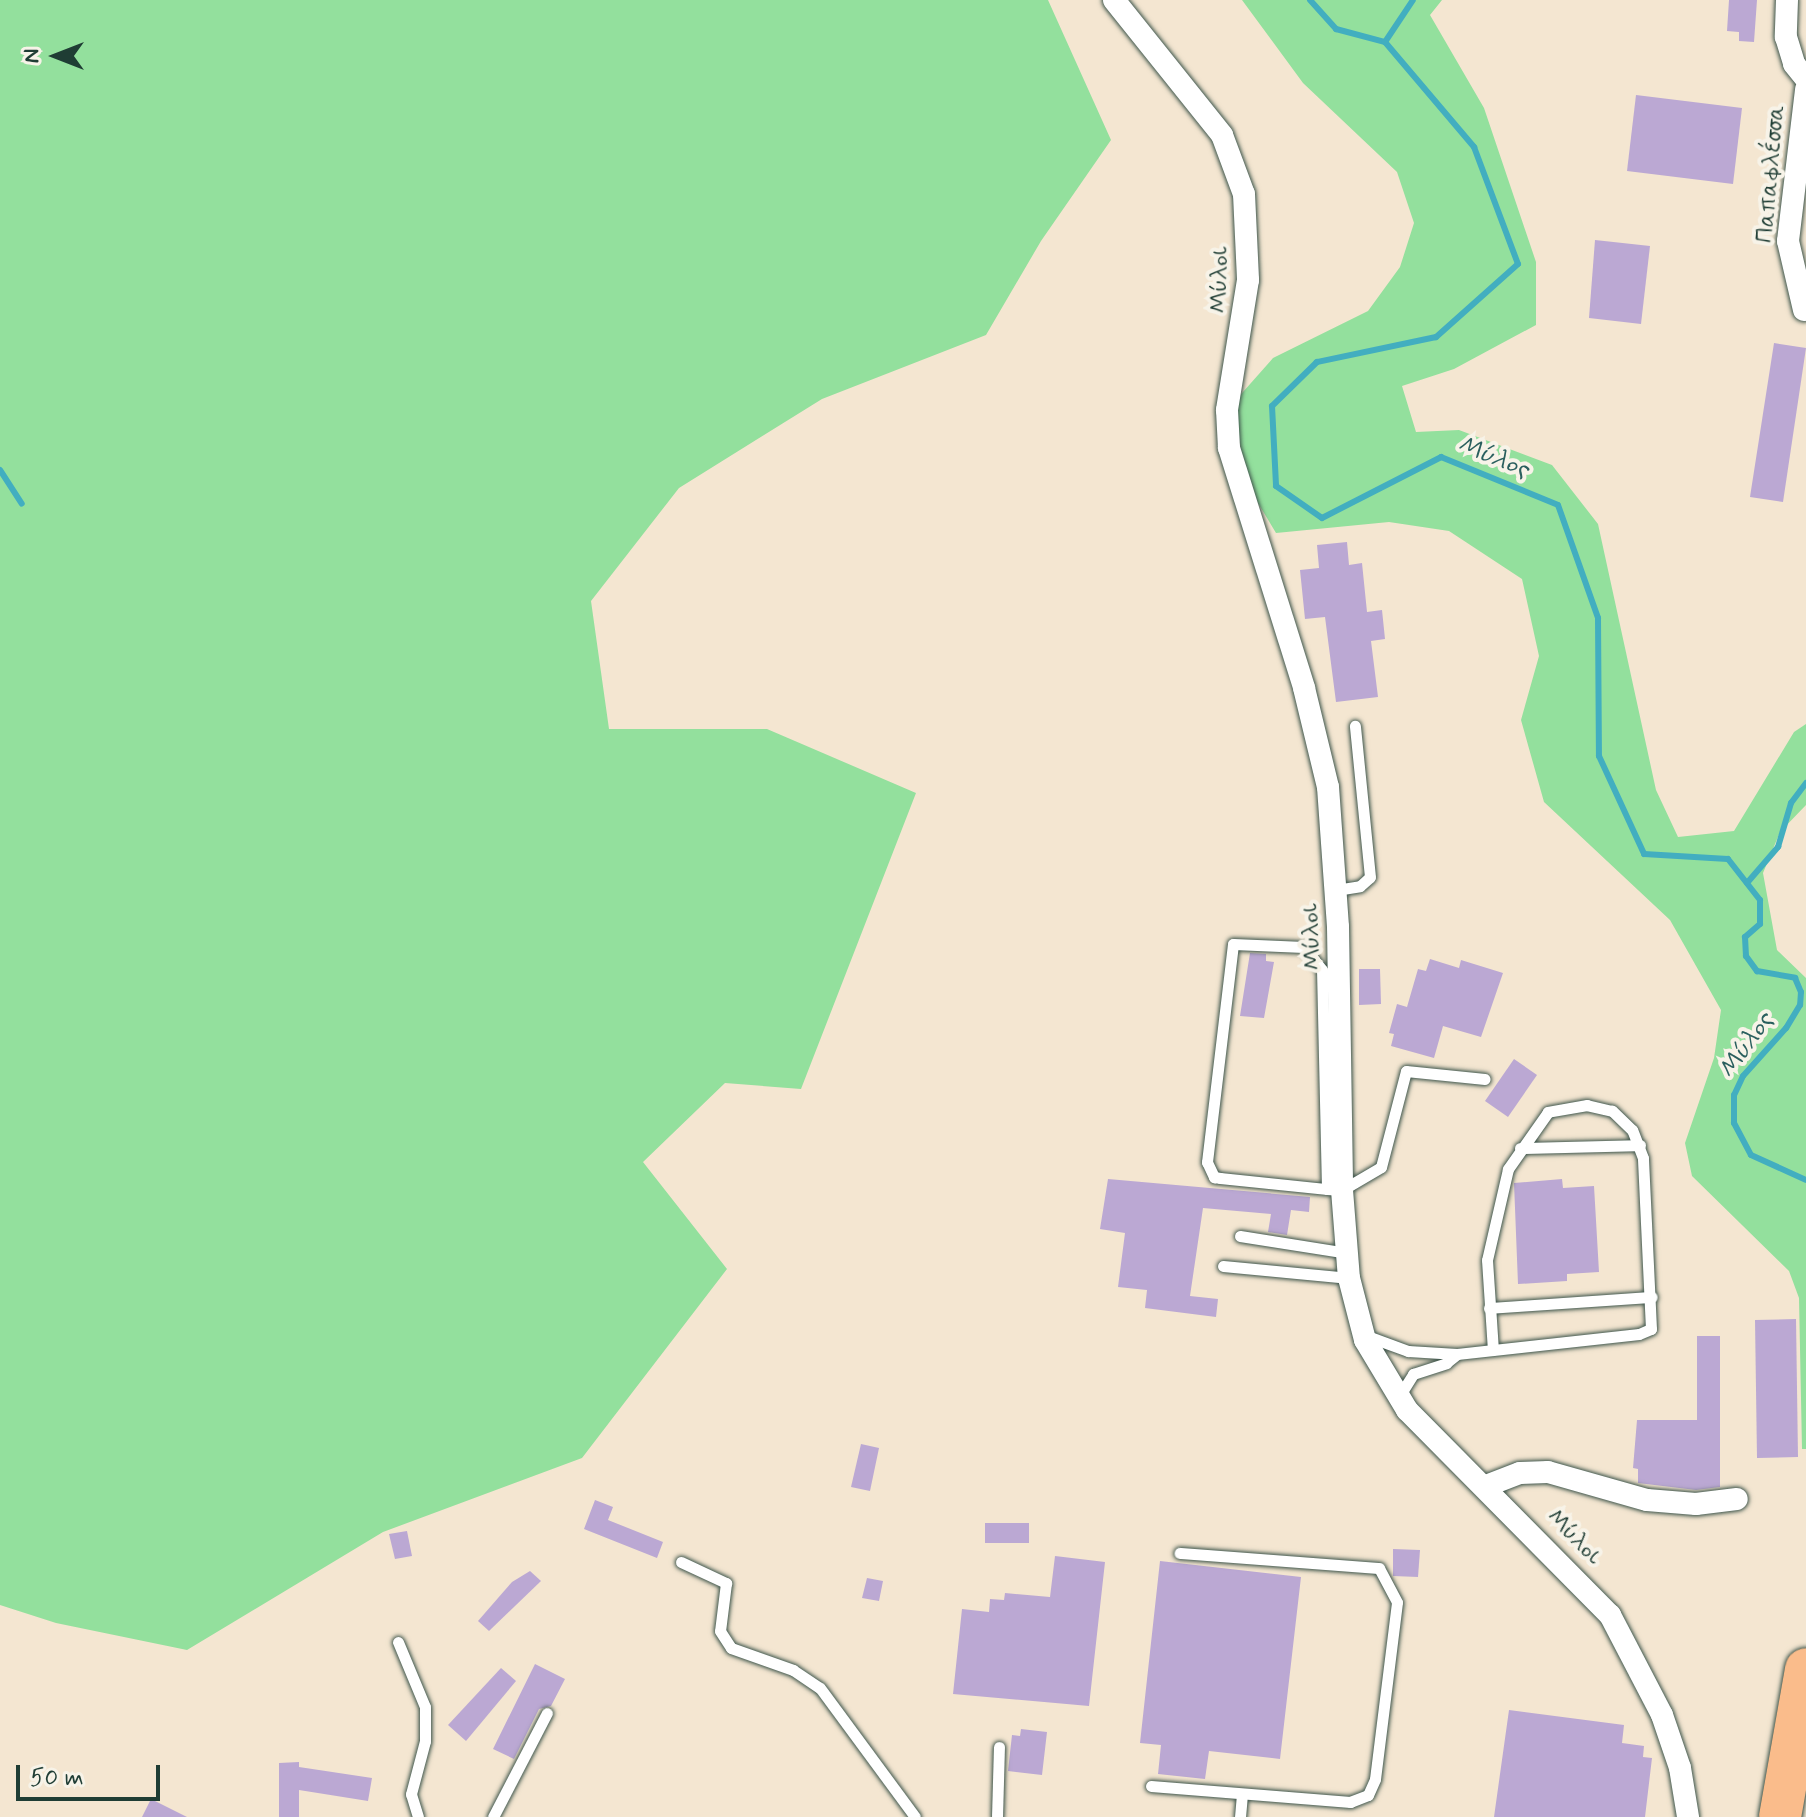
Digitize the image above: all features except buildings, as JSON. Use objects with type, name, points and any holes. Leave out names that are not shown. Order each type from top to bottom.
[{"type":"highway","points":[[1780,1817],[1806,1669]]},
{"type":"street","name":"Μύλοι","points":[[1114,0],[1212,121],[1241,179],[1248,280],[1227,410],[1229,448],[1320,750],[1336,890],[1335,1190],[1349,1278],[1363,1333],[1399,1400],[1576,1576],[1624,1637],[1662,1715],[1680,1768],[1688,1817]]},
{"type":"street","points":[[1787,0],[1786,37],[1794,64],[1806,79]]},
{"type":"street","name":"Παπαφλέσσα","points":[[1804,310],[1788,241],[1806,89]]},
{"type":"street","points":[[1486,1486],[1537,1471],[1647,1500],[1696,1504],[1737,1499]]},
{"type":"lane","points":[[1336,890],[1360,886],[1370,877],[1355,726]]},
{"type":"lane","points":[[1335,1190],[1322,970],[1304,947],[1238,941],[1228,953],[1207,1168],[1220,1178],[1335,1190],[1382,1164],[1406,1071],[1485,1079]]},
{"type":"lane","points":[[1363,1333],[1402,1350],[1457,1354],[1493,1350],[1646,1333],[1654,1324],[1640,1145],[1616,1113],[1579,1105],[1548,1112],[1520,1148],[1505,1175],[1489,1249],[1493,1350]]},
{"type":"lane","points":[[1520,1148],[1640,1145]]},
{"type":"lane","points":[[1240,1236],[1347,1253]]},
{"type":"lane","points":[[1223,1266],[1349,1278]]},
{"type":"lane","points":[[1489,1308],[1652,1297]]},
{"type":"lane","points":[[1399,1400],[1413,1374],[1446,1363],[1457,1354]]},
{"type":"lane","points":[[1151,1786],[1242,1796],[1350,1802],[1368,1795],[1375,1779],[1396,1592],[1379,1568],[1180,1553]]},
{"type":"lane","points":[[681,1562],[726,1583],[720,1631],[731,1648],[793,1670],[820,1688],[915,1817]]},
{"type":"lane","points":[[398,1642],[425,1707],[425,1741],[411,1794],[418,1817]]},
{"type":"lane","points":[[493,1817],[547,1713]]},
{"type":"lane","points":[[997,1817],[999,1747]]},
{"type":"lane","points":[[1240,1817],[1242,1796]]},
{"type":"green space","points":[[0,0],[1048,0],[1111,140],[1041,241],[986,335],[822,399],[679,488],[591,601],[609,729],[767,729],[916,793],[801,1089],[725,1083],[643,1162],[727,1269],[582,1458],[383,1532],[187,1650],[56,1623],[0,1605]]},
{"type":"green space","points":[[1242,0],[1442,0],[1430,15],[1484,108],[1536,262],[1536,325],[1454,369],[1402,386],[1416,432],[1459,430],[1552,465],[1598,524],[1656,790],[1678,837],[1734,831],[1794,732],[1806,724],[1806,805],[1780,832],[1763,873],[1777,950],[1806,978],[1806,1449],[1802,1449],[1799,1298],[1789,1271],[1692,1176],[1685,1143],[1714,1058],[1721,1010],[1670,920],[1544,802],[1521,720],[1539,656],[1522,579],[1449,531],[1389,522],[1276,533],[1255,498],[1241,451],[1235,401],[1273,358],[1368,311],[1400,267],[1414,223],[1397,172],[1303,83]]},
{"type":"waterway","name":"Μύλος","points":[[1310,0],[1336,29],[1385,42],[1474,147],[1518,264],[1436,337],[1317,362],[1272,406],[1276,486],[1322,518],[1441,457],[1558,505],[1598,618],[1599,756],[1644,854],[1728,859],[1760,900],[1760,924],[1745,937],[1746,956],[1757,971],[1795,978],[1801,992],[1800,1005],[1786,1028],[1743,1076],[1734,1095],[1734,1123],[1751,1155],[1806,1180]]},
{"type":"waterway","points":[[1385,42],[1413,0]]},
{"type":"waterway","points":[[0,470],[22,504]]},
{"type":"waterway","points":[[1747,883],[1778,847],[1791,803],[1806,783]]}]
